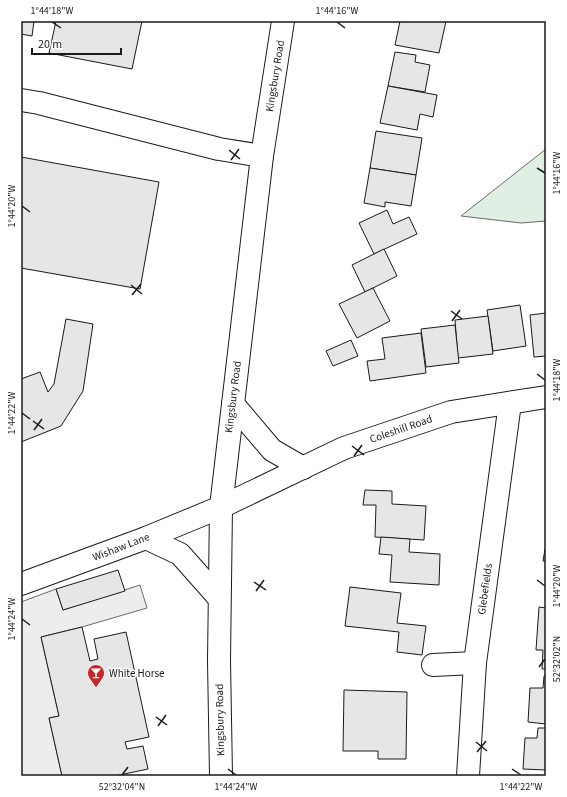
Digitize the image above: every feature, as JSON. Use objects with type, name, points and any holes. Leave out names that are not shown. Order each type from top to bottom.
[{"type":"main road","name":"Kingsbury Road","points":[[221,776],[219,598],[221,507],[262,156],[283,21]]},
{"type":"main road","points":[[21,100],[39,103],[219,149],[262,156]]},
{"type":"main road","name":"Coleshill Road","points":[[221,507],[344,448],[451,412],[546,398]]},
{"type":"main road","name":"Glebefields","points":[[468,776],[475,663],[510,403]]},
{"type":"main road","points":[[233,404],[272,450],[303,468]]},
{"type":"main road","name":"Wishaw Lane","points":[[21,584],[146,538],[221,507]]},
{"type":"main road","points":[[146,538],[180,554],[219,598]]},
{"type":"main road","points":[[433,665],[475,663]]},
{"type":"green space","points":[[546,149],[546,221],[521,223],[461,216]]},
{"type":"shaded area","points":[[140,585],[147,608],[41,637],[59,716],[49,718],[62,776],[21,776],[21,602],[56,589],[63,610]]},
{"type":"building","points":[[21,21],[34,21],[32,36],[21,34]]},
{"type":"building","points":[[56,21],[142,21],[132,69],[49,53]]},
{"type":"building","points":[[400,21],[446,21],[439,53],[395,45]]},
{"type":"building","points":[[395,52],[416,55],[415,62],[430,65],[425,92],[388,86]]},
{"type":"building","points":[[388,86],[437,95],[433,117],[420,114],[417,130],[380,123]]},
{"type":"building","points":[[376,131],[422,138],[416,175],[370,168]]},
{"type":"building","points":[[21,157],[159,182],[140,289],[21,268]]},
{"type":"building","points":[[370,168],[416,175],[411,206],[385,202],[385,207],[364,203]]},
{"type":"building","points":[[387,210],[393,224],[409,217],[417,234],[374,254],[359,223]]},
{"type":"building","points":[[384,249],[397,276],[365,292],[352,265]]},
{"type":"building","points":[[373,288],[390,321],[357,338],[339,304]]},
{"type":"building","points":[[520,305],[526,346],[493,351],[487,310]]},
{"type":"building","points":[[546,313],[546,356],[534,357],[530,315]]},
{"type":"building","points":[[488,316],[493,354],[458,358],[455,320]]},
{"type":"building","points":[[66,319],[93,324],[83,391],[61,426],[21,442],[21,379],[40,372],[48,392],[54,384]]},
{"type":"building","points":[[455,325],[459,363],[426,367],[421,329]]},
{"type":"building","points":[[421,333],[426,373],[370,381],[367,361],[385,359],[382,338]]},
{"type":"building","points":[[351,340],[358,356],[333,366],[326,351]]},
{"type":"building","points":[[365,490],[392,491],[392,504],[426,506],[424,540],[375,537],[376,505],[363,505]]},
{"type":"building","points":[[381,537],[410,539],[409,552],[440,554],[439,585],[390,582],[392,555],[379,554]]},
{"type":"building","points":[[545,549],[546,561],[543,561]]},
{"type":"building","points":[[118,570],[125,591],[63,610],[56,589]]},
{"type":"building","points":[[350,587],[401,593],[397,623],[426,626],[422,655],[397,652],[399,632],[345,626]]},
{"type":"building","points":[[539,607],[546,608],[546,669],[542,669],[543,650],[536,650]]},
{"type":"building","name":"White Horse","points":[[82,627],[90,661],[98,659],[94,639],[126,632],[149,737],[125,742],[127,749],[143,746],[148,769],[115,776],[62,776],[49,718],[59,716],[41,637]]},
{"type":"building","points":[[544,676],[546,676],[546,724],[528,722],[530,688],[543,688]]},
{"type":"building","points":[[344,690],[407,692],[406,759],[378,759],[378,751],[343,751]]},
{"type":"building","points":[[538,728],[546,728],[546,770],[523,769],[525,738],[537,738]]},
{"type":"place","name":"White Horse","points":[[96,688]]}]
